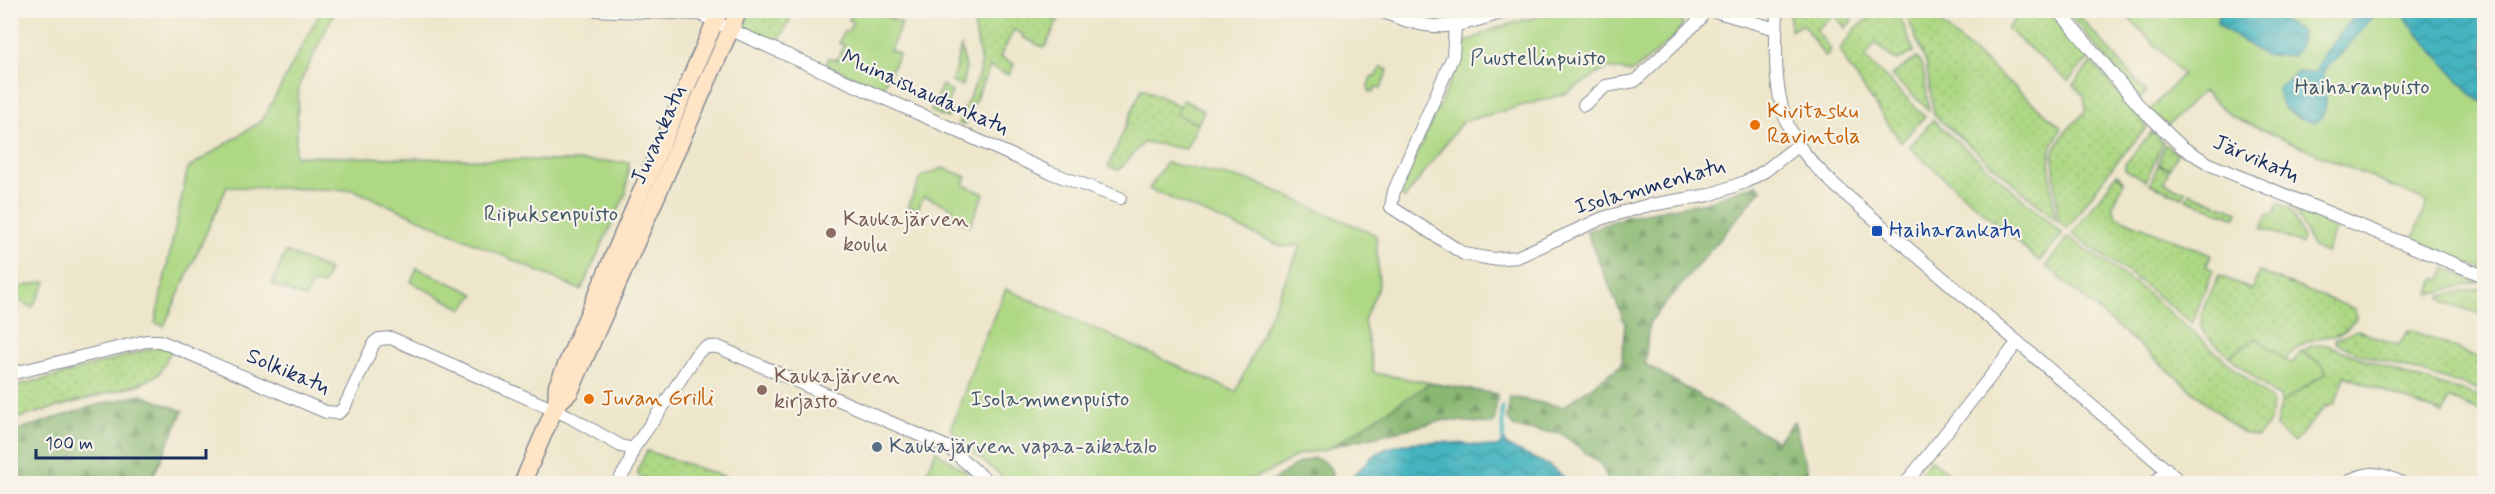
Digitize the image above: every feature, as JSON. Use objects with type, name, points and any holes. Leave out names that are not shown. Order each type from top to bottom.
[{"type":"main road","name":"Juvankatu","points":[[555,408],[570,392],[739,10]]},
{"type":"main road","name":"Juvankatu","points":[[522,483],[555,408],[557,386],[717,15]]},
{"type":"street","name":"Muinaishaudankatu","points":[[593,10],[717,15],[731,28],[1049,172],[1120,198]]},
{"type":"street","points":[[1379,10],[1427,27],[1455,27],[1511,10]]},
{"type":"street","points":[[1584,105],[1606,86],[1635,81],[1700,19],[1703,10]]},
{"type":"street","points":[[1711,10],[1776,29]]},
{"type":"street","points":[[1777,10],[1778,91],[1786,119],[1798,145],[1838,188],[2183,483]]},
{"type":"street","name":"Järvikatu","points":[[2058,10],[2130,96],[2182,147],[2211,165],[2484,276]]},
{"type":"street","name":"Isolammenkatu","points":[[1455,27],[1453,56],[1394,191],[1390,207],[1464,254],[1492,260],[1517,256],[1603,218],[1644,206],[1709,195],[1745,182],[1764,172],[1798,145]]},
{"type":"street","name":"Solkikatu","points":[[10,374],[146,341],[160,341],[326,412],[338,413],[344,408],[374,343],[379,339],[391,338],[555,408],[621,446],[633,449]]},
{"type":"street","points":[[1905,483],[2018,342]]},
{"type":"street","points":[[617,483],[629,464],[633,449],[696,355],[706,347],[718,347],[949,448],[991,483]]},
{"type":"street","points":[[2154,483],[2167,469]]},
{"type":"street","points":[[2344,483],[2361,474],[2377,473],[2404,483]]},
{"type":"green space","points":[[751,10],[794,11],[778,43],[744,26]]},
{"type":"green space","points":[[1878,10],[1898,11],[1914,52],[1896,61],[1875,43],[1865,58],[1925,116],[1901,142],[1847,64],[1840,49],[1856,28]]},
{"type":"green space","name":"Haiharanpuisto","points":[[2387,10],[2403,17],[2478,100],[2484,103],[2484,269],[2412,242],[2427,202],[2232,116],[2203,91],[2167,126],[2150,110],[2183,74],[2122,11]]},
{"type":"green space","name":"Riipuksenpuisto","points":[[321,11],[335,11],[299,85],[295,156],[629,162],[626,193],[581,290],[354,190],[227,187],[164,326],[155,323],[188,168],[262,121]]},
{"type":"green space","points":[[853,11],[873,11],[902,23],[890,50],[899,54],[882,89],[826,65],[829,58],[837,60],[844,45],[839,43],[844,31],[848,32],[853,22],[849,20]]},
{"type":"green space","points":[[972,11],[1062,11],[1045,48],[1022,37],[1023,34],[1014,30],[1000,57],[1014,64],[1009,75],[990,67],[964,125],[958,123],[978,78],[981,64]]},
{"type":"green space","name":"Puustellinpuisto","points":[[1558,11],[1659,11],[1678,16],[1683,23],[1669,42],[1632,72],[1607,68],[1565,94],[1462,122],[1405,198],[1399,194],[1459,62],[1460,45],[1496,28]]},
{"type":"green space","points":[[1790,11],[1844,11],[1852,21],[1845,28],[1835,14],[1816,30],[1831,50],[1825,57],[1803,24],[1790,31]]},
{"type":"green space","points":[[1905,11],[1926,11],[2062,128],[2052,145],[2049,162],[2055,219],[1934,115],[1926,63]]},
{"type":"green space","points":[[2022,11],[2049,11],[2089,58],[2068,81],[2007,29]]},
{"type":"green space","points":[[2075,11],[2146,92],[2140,99],[2068,13]]},
{"type":"green space","points":[[961,47],[966,68],[962,86],[951,82]]},
{"type":"green space","points":[[1917,58],[1923,68],[1929,110],[1891,75]]},
{"type":"green space","points":[[2092,62],[2147,127],[2110,170],[2067,229],[2058,221],[2053,157],[2062,137],[2086,111],[2084,96],[2073,85]]},
{"type":"green space","points":[[1381,67],[1388,70],[1381,88],[1375,87],[1373,92],[1369,92],[1371,77],[1377,76]]},
{"type":"green space","points":[[942,85],[952,92],[946,106],[951,109],[948,118],[931,111]]},
{"type":"green space","points":[[1142,88],[1180,106],[1177,114],[1198,124],[1186,149],[1144,142],[1119,170],[1108,167]]},
{"type":"green space","points":[[1183,100],[1204,110],[1198,124],[1176,114]]},
{"type":"green space","points":[[1933,120],[2063,234],[2039,261],[1909,147]]},
{"type":"green space","points":[[2152,132],[2163,142],[2146,181],[2125,169],[2125,164]]},
{"type":"green space","points":[[2165,144],[2177,154],[2170,169],[2158,163]]},
{"type":"green space","name":"Isolammenpuisto","points":[[1166,163],[1255,182],[1376,235],[1379,286],[1364,320],[1374,373],[1430,383],[1333,446],[1325,450],[1300,454],[1264,474],[1237,483],[1010,483],[971,451],[951,429],[979,350],[1006,289],[1236,392],[1301,245],[1283,247],[1149,189]]},
{"type":"green space","points":[[2158,165],[2169,169],[2164,183],[2185,191],[2182,197],[2150,184]]},
{"type":"green space","points":[[943,168],[967,177],[964,185],[984,194],[970,225],[950,217],[953,208],[924,196],[917,210],[908,206],[921,177]]},
{"type":"green space","points":[[2117,174],[2124,182],[2112,208],[2117,217],[2211,255],[2206,266],[2213,270],[2192,323],[2134,277],[2072,234]]},
{"type":"green space","points":[[1756,184],[1762,189],[1649,323],[1645,364],[1777,441],[1794,421],[1811,483],[1609,483],[1601,465],[1562,434],[1515,428],[1507,418],[1510,397],[1563,407],[1621,365],[1625,323],[1586,231],[1629,216],[1706,202]]},
{"type":"green space","points":[[2189,193],[2238,212],[2236,218],[2186,199]]},
{"type":"green space","points":[[2278,203],[2290,208],[2303,239],[2301,244],[2262,228],[2268,213],[2274,214]]},
{"type":"green space","points":[[2294,209],[2337,226],[2326,253],[2313,247]]},
{"type":"green space","points":[[2068,237],[2140,287],[2272,400],[2270,422],[2257,437],[2241,432],[2046,266]]},
{"type":"green space","points":[[286,252],[329,270],[323,285],[312,283],[305,298],[272,284]]},
{"type":"green space","points":[[417,268],[475,294],[463,309],[411,282]]},
{"type":"green space","points":[[2445,268],[2479,282],[2430,294],[2435,278],[2441,280]]},
{"type":"green space","points":[[2259,272],[2355,309],[2356,318],[2338,335],[2307,342],[2285,360],[2257,338],[2229,356],[2204,333],[2201,327],[2202,312],[2219,275],[2252,290]]},
{"type":"green space","points":[[47,281],[32,308],[11,296],[11,289]]},
{"type":"green space","points":[[2484,287],[2484,315],[2446,303],[2441,298],[2441,296]]},
{"type":"green space","points":[[2358,330],[2399,345],[2408,331],[2414,331],[2484,360],[2484,388],[2482,390],[2474,388],[2360,354],[2336,343],[2335,340]]},
{"type":"green space","points":[[2257,338],[2286,361],[2292,363],[2301,352],[2323,365],[2326,373],[2281,403],[2280,396],[2273,393],[2229,356]]},
{"type":"green space","points":[[2313,345],[2327,345],[2409,376],[2484,397],[2484,413],[2449,398],[2443,414],[2345,376],[2335,404],[2324,408],[2294,443],[2276,427],[2281,403],[2326,373],[2323,365],[2301,352]]},
{"type":"green space","points":[[160,346],[171,350],[159,374],[140,384],[11,420],[11,391],[14,386],[58,376]]},
{"type":"green space","points":[[1430,383],[1497,394],[1495,420],[1492,424],[1446,420],[1333,446],[1327,440],[1409,392]]},
{"type":"green space","points":[[141,395],[183,411],[153,477],[168,483],[11,483],[11,432],[100,404]]},
{"type":"green space","points":[[647,451],[744,483],[651,483],[638,475],[638,469]]},
{"type":"green space","points":[[936,451],[970,475],[966,483],[922,483]]},
{"type":"green space","points":[[1312,458],[1322,461],[1331,469],[1332,483],[1270,483],[1297,464]]},
{"type":"green space","points":[[1931,459],[1961,483],[1915,484],[1913,482]]},
{"type":"water","points":[[2222,10],[2282,11],[2286,23],[2302,32],[2299,48],[2293,56],[2264,55],[2217,24]]},
{"type":"water","points":[[2358,11],[2378,11],[2334,62],[2325,69],[2322,77],[2326,99],[2323,117],[2315,122],[2295,116],[2280,102],[2278,88],[2298,72],[2312,73],[2315,71],[2328,49]]},
{"type":"water","points":[[2387,11],[2484,11],[2484,103],[2472,95],[2403,17]]},
{"type":"water","points":[[1503,439],[1507,446],[1548,465],[1572,483],[1348,483],[1350,478],[1373,456],[1390,447],[1435,442],[1496,447]]},
{"type":"waterway","points":[[1502,407],[1503,439]]},
{"type":"place","name":"Kivitasku Ravintola","points":[[1755,125]]},
{"type":"place","name":"Haiharankatu","points":[[1877,231]]},
{"type":"place","name":"Kaukajärven koulu","points":[[831,233]]},
{"type":"place","name":"Kaukajärven kirjasto","points":[[762,390]]},
{"type":"place","name":"Juvan Grilli","points":[[589,399]]},
{"type":"place","name":"Kaukajärven vapaa-aikatalo","points":[[877,447]]}]
